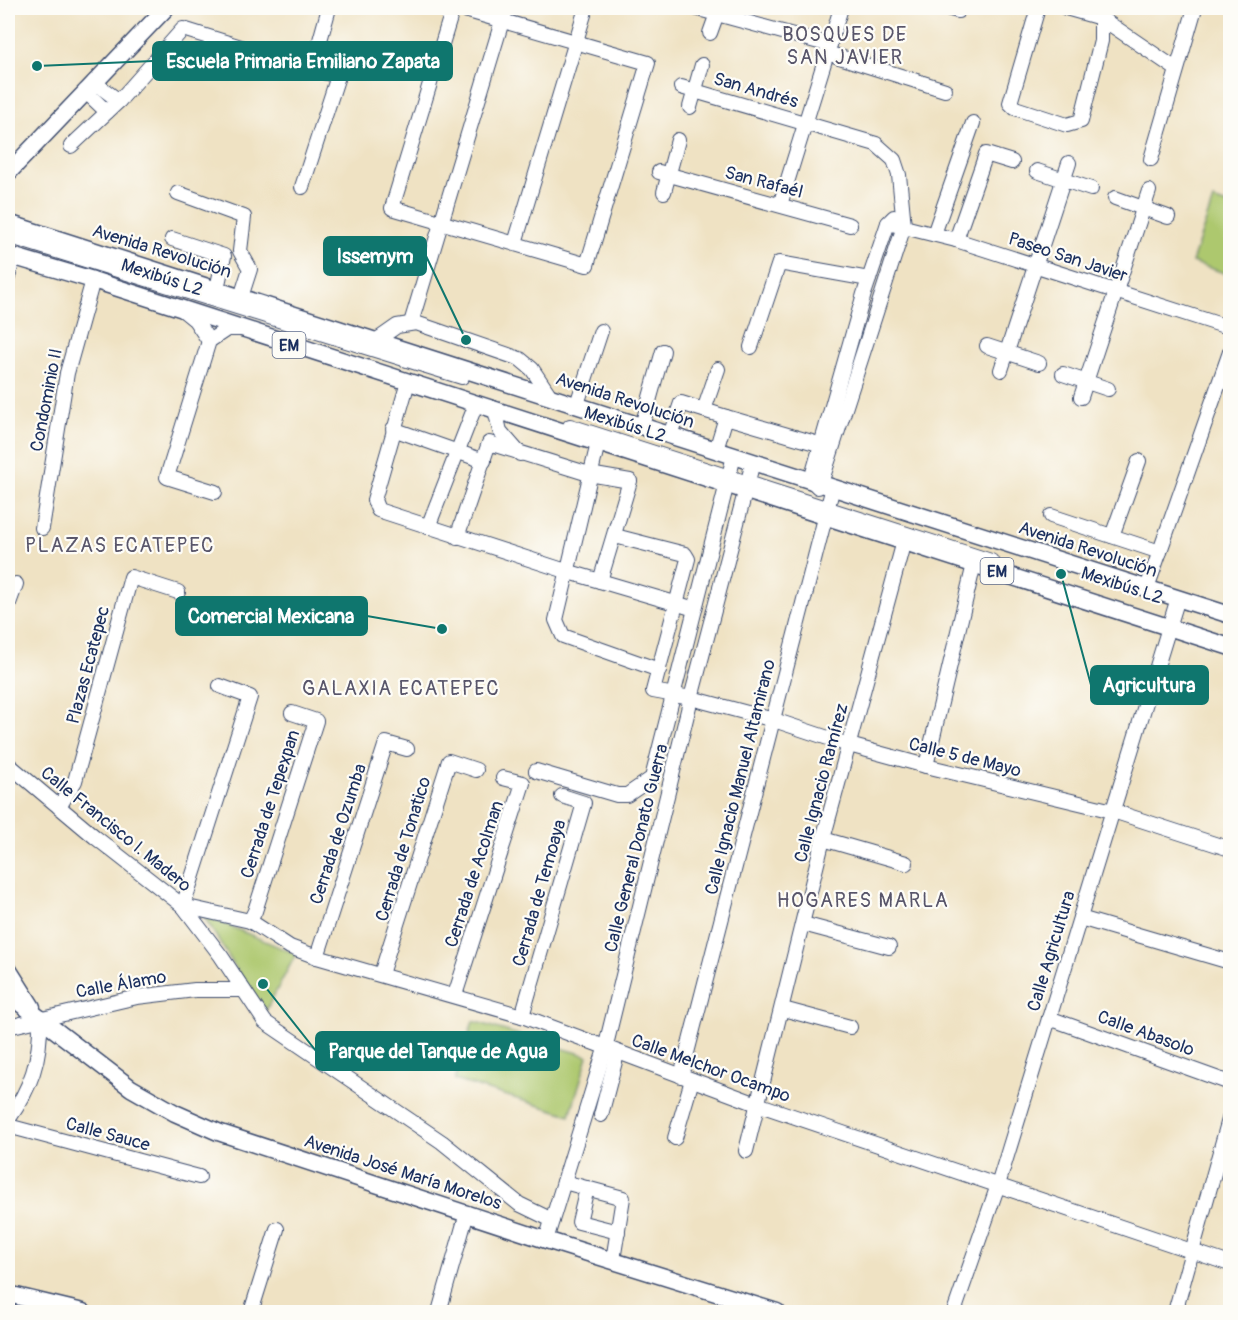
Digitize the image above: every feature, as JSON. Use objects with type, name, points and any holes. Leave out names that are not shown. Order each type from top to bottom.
[{"type":"main road","points":[[8,173],[166,8]]},
{"type":"main road","name":"Avenida Revolución","points":[[8,223],[716,450],[731,470],[825,494],[904,541],[1170,624],[1230,647]]},
{"type":"main road","name":"Avenida Revolución","points":[[10,253],[598,443],[731,470],[825,494],[1147,588],[1177,601],[1230,615]]},
{"type":"main road","name":"Avenida José María Morelos","points":[[8,969],[40,1020]]},
{"type":"main road","name":"Avenida José María Morelos","points":[[8,994],[131,1088],[175,1113],[258,1146],[777,1312]]},
{"type":"main road","points":[[8,1293],[81,1312]]},
{"type":"street","points":[[312,69],[329,8]]},
{"type":"street","points":[[453,8],[392,208],[441,220],[587,265],[648,63],[577,42],[504,14],[458,8]]},
{"type":"street","points":[[515,243],[586,8]]},
{"type":"street","points":[[695,8],[718,11],[945,90]]},
{"type":"street","points":[[780,205],[841,8]]},
{"type":"street","points":[[1038,8],[1010,95],[1010,103],[1015,108],[1066,125],[1081,121],[1101,41],[1102,13]]},
{"type":"street","points":[[1066,8],[1102,13],[1176,69]]},
{"type":"street","points":[[1151,159],[1195,8]]},
{"type":"street","points":[[711,33],[718,11]]},
{"type":"street","points":[[411,323],[504,14]]},
{"type":"street","points":[[71,146],[119,101],[183,29],[338,76],[302,187]]},
{"type":"street","name":"San Andrés","points":[[690,107],[688,89],[702,65]]},
{"type":"street","points":[[90,87],[119,101]]},
{"type":"street","points":[[90,87],[107,112]]},
{"type":"street","name":"San Andrés","points":[[688,89],[806,123]]},
{"type":"street","points":[[806,123],[876,144],[894,160],[899,175],[904,226],[873,315],[825,494]]},
{"type":"street","points":[[934,234],[972,123]]},
{"type":"street","points":[[664,192],[664,173],[678,140]]},
{"type":"street","points":[[956,240],[986,154],[1012,162]]},
{"type":"street","points":[[1001,370],[1005,352],[1069,163]]},
{"type":"street","points":[[1037,171],[1091,189]]},
{"type":"street","name":"San Rafaél","points":[[664,173],[850,225]]},
{"type":"street","points":[[1081,397],[1149,192]]},
{"type":"street","points":[[178,193],[244,218],[240,251],[249,268],[242,297]]},
{"type":"street","points":[[1115,198],[1168,217]]},
{"type":"street","points":[[825,494],[822,445],[869,279],[888,223],[901,209]]},
{"type":"street","name":"Paseo San Javier","points":[[888,223],[956,240],[1221,325]]},
{"type":"street","name":"Mexibús L2","points":[[8,236],[731,470]]},
{"type":"street","points":[[172,238],[224,256],[217,289]]},
{"type":"street","points":[[8,277],[10,253]]},
{"type":"street","name":"Mexibús L2","points":[[10,253],[731,470]]},
{"type":"street","points":[[751,347],[779,263],[869,279]]},
{"type":"street","name":"Condominio II","points":[[42,528],[67,374],[93,280]]},
{"type":"street","points":[[184,311],[195,320],[209,341]]},
{"type":"street","points":[[859,312],[873,315]]},
{"type":"street","points":[[377,340],[397,326],[411,323],[520,359],[532,369],[550,396]]},
{"type":"street","points":[[215,492],[167,477],[209,341],[227,329],[240,329]]},
{"type":"street","points":[[579,405],[601,331]]},
{"type":"street","points":[[987,346],[1039,363]]},
{"type":"street","points":[[642,426],[663,351]]},
{"type":"street","points":[[1147,588],[1230,352]]},
{"type":"street","points":[[704,410],[718,369]]},
{"type":"street","points":[[1063,374],[1108,389]]},
{"type":"street","points":[[408,382],[374,500],[378,510],[457,537],[695,609]]},
{"type":"street","points":[[1217,391],[1230,396]]},
{"type":"street","points":[[670,435],[681,403],[822,445]]},
{"type":"street","points":[[428,527],[476,404]]},
{"type":"street","points":[[495,410],[500,431],[520,454]]},
{"type":"street","points":[[716,450],[726,417]]},
{"type":"street","points":[[393,429],[484,461]]},
{"type":"street","points":[[457,537],[489,443],[589,474],[630,481],[600,581]]},
{"type":"street","points":[[598,443],[556,620],[562,636],[659,670]]},
{"type":"street","points":[[1112,536],[1139,460]]},
{"type":"street","points":[[536,771],[617,795],[627,795],[641,788],[652,778],[731,470]]},
{"type":"street","name":"Calle General Donato Guerra","points":[[546,1240],[564,1182],[611,1051],[691,698],[750,476]]},
{"type":"street","name":"Mexibús L2","points":[[825,494],[1177,601],[1230,621]]},
{"type":"street","name":"Mexibús L2","points":[[825,494],[1170,624],[1230,640]]},
{"type":"street","name":"Calle Ignacio Manuel Altamirano","points":[[675,1138],[687,1078],[774,720],[825,494]]},
{"type":"street","points":[[1051,516],[1160,552]]},
{"type":"street","points":[[615,536],[685,554],[688,559],[653,691],[672,695]]},
{"type":"street","name":"Calle Ignacio Ramírez","points":[[746,1151],[824,839],[904,541]]},
{"type":"street","points":[[926,766],[974,564]]},
{"type":"street","name":"Plazas Ecatepec","points":[[59,807],[75,781],[131,577],[178,592]]},
{"type":"street","points":[[8,606],[16,584]]},
{"type":"street","name":"Calle Agricultura","points":[[954,1312],[998,1185],[1177,601]]},
{"type":"street","points":[[183,906],[250,697],[219,686]]},
{"type":"street","name":"Calle 5 de Mayo","points":[[672,695],[774,720],[849,745],[926,766],[1113,811],[1230,849]]},
{"type":"street","name":"Cerrada de Tepexpan","points":[[250,921],[316,721],[292,713]]},
{"type":"street","name":"Cerrada de Ozumba","points":[[317,957],[386,742],[407,748]]},
{"type":"street","name":"Cerrada de Tonatico","points":[[381,974],[449,761],[476,770]]},
{"type":"street","name":"Calle Francisco I. Madero","points":[[8,764],[183,906],[265,1022],[442,1142],[519,1204],[552,1220]]},
{"type":"street","name":"Cerrada de Acolman","points":[[455,994],[523,783],[503,778]]},
{"type":"street","name":"Cerrada de Temoaya","points":[[522,1016],[584,803],[562,796]]},
{"type":"street","points":[[824,839],[906,863]]},
{"type":"street","name":"Calle Melchor Ocampo","points":[[183,906],[250,921],[290,947],[317,957],[455,994],[522,1016],[757,1104],[1230,1264]]},
{"type":"street","points":[[1080,918],[1230,962]]},
{"type":"street","points":[[803,924],[889,947]]},
{"type":"street","name":"Calle Álamo","points":[[8,1027],[137,996],[195,990],[243,990]]},
{"type":"street","points":[[783,1010],[850,1027]]},
{"type":"street","name":"Calle Abasolo","points":[[1049,1018],[1230,1083]]},
{"type":"street","points":[[8,1120],[24,1098],[35,1070],[41,1047],[40,1020]]},
{"type":"street","points":[[600,1115],[611,1051]]},
{"type":"street","points":[[1175,1312],[1194,1252],[1230,1116]]},
{"type":"street","name":"Calle Sauce","points":[[8,1126],[199,1177]]},
{"type":"street","points":[[564,1182],[623,1198],[613,1260]]},
{"type":"street","points":[[587,1188],[579,1222],[618,1232]]},
{"type":"street","points":[[439,1312],[467,1213]]},
{"type":"street","points":[[251,1312],[277,1229]]},
{"type":"green space","points":[[1213,200],[1230,206],[1230,275],[1192,262]]},
{"type":"green space","points":[[203,915],[296,954],[264,1014]]},
{"type":"green space","points":[[473,1021],[588,1056],[570,1115],[455,1080]]},
{"type":"place","name":"Escuela Primaria Emiliano Zapata","points":[[37,66]]},
{"type":"place","name":"Issemym","points":[[466,340]]},
{"type":"place","name":"Agricultura","points":[[1061,574]]},
{"type":"place","name":"Comercial Mexicana","points":[[442,629]]},
{"type":"place","name":"Parque del Tanque de Agua","points":[[263,984]]},
{"type":"district","name":"BOSQUES DE SAN JAVIER","points":[[845,46]]},
{"type":"district","name":"PLAZAS ECATEPEC","points":[[120,545]]},
{"type":"district","name":"GALAXIA ECATEPEC","points":[[401,688]]},
{"type":"district","name":"HOGARES MARLA","points":[[863,900]]}]
